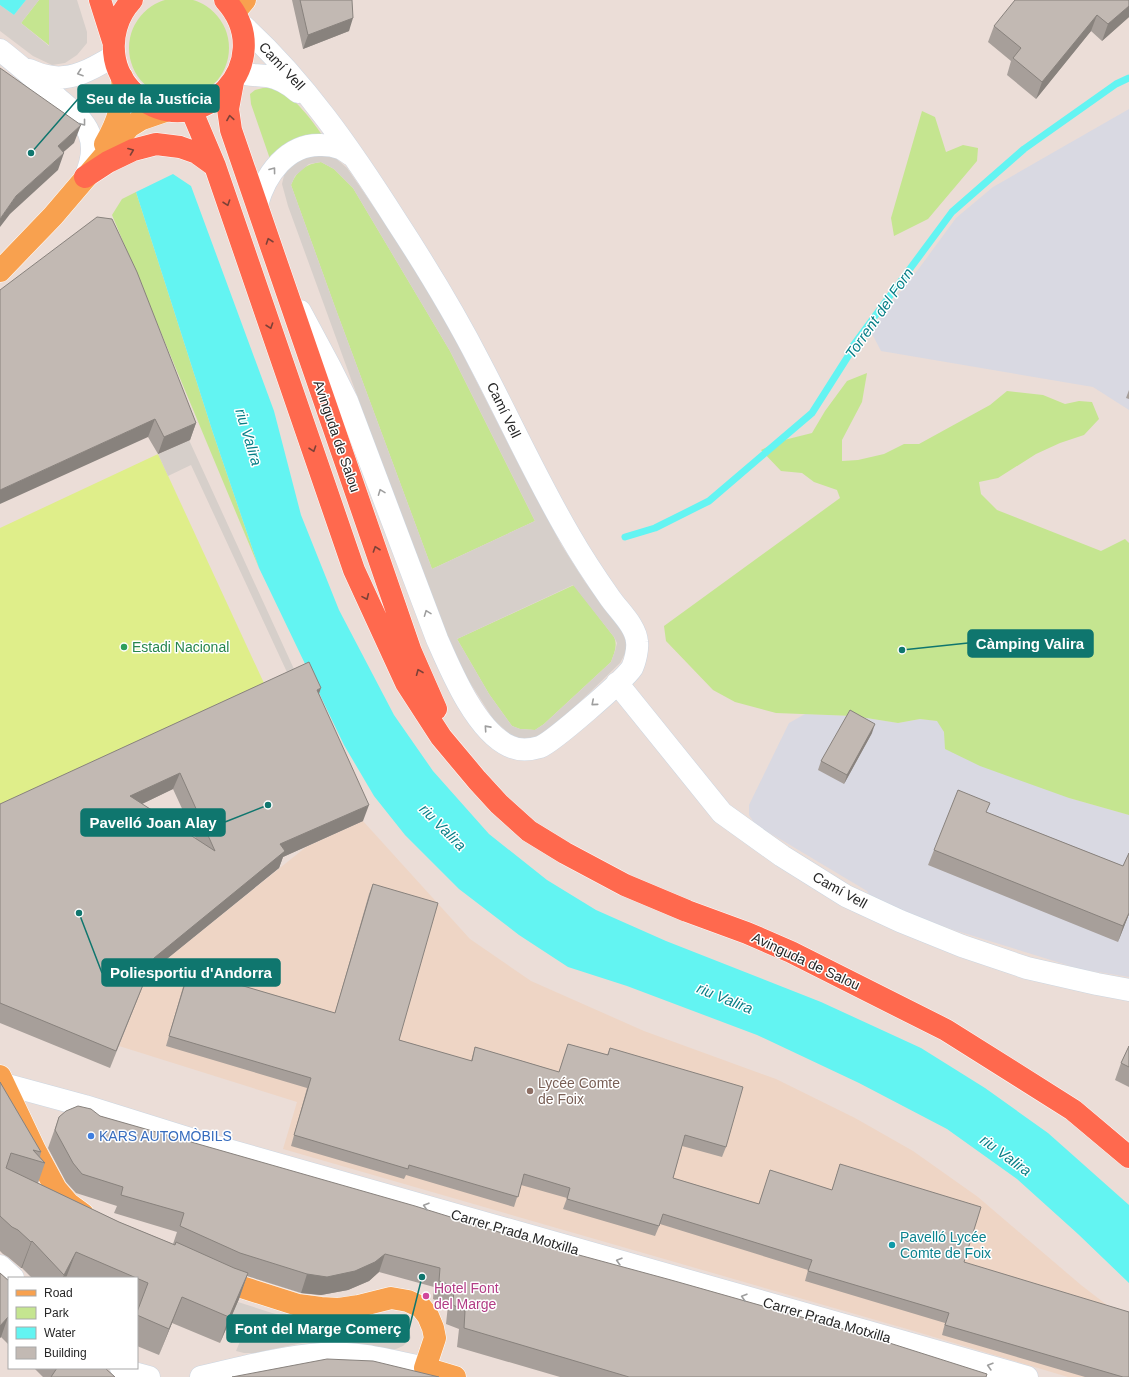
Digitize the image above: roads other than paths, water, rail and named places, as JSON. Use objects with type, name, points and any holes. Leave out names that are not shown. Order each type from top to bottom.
[{"type":"highway","points":[[100,0],[122,77],[132,91],[162,111],[179,111],[210,103],[226,90],[235,77]]},
{"type":"highway","points":[[114,49],[116,29],[120,18],[132,0]]},
{"type":"highway","name":"Avinguda de Salou","points":[[237,9],[244,45],[242,59],[235,77],[228,109],[231,130],[411,652],[449,737],[477,780]]},
{"type":"highway","name":"Avinguda de Salou","points":[[191,109],[215,166],[354,570],[382,634],[406,683],[441,737],[477,780],[499,804],[529,831],[565,853],[624,885],[687,911],[747,933],[791,952],[946,1030],[1073,1110],[1129,1157]]},
{"type":"highway","points":[[85,178],[108,162],[133,150],[156,144],[180,147],[197,153],[215,166]]},
{"type":"main road","points":[[85,178],[107,142],[119,115],[123,92],[122,77]]},
{"type":"main road","points":[[0,271],[48,221],[129,127],[142,119],[162,111]]},
{"type":"main road","points":[[2,1080],[35,1150],[56,1189],[68,1203],[86,1216],[98,1222]]},
{"type":"main road","points":[[200,1271],[229,1283],[298,1305],[339,1309],[359,1306],[391,1298],[408,1301],[421,1307],[428,1316],[433,1328],[440,1356],[445,1367],[455,1377]]},
{"type":"main road","points":[[435,1338],[425,1368],[455,1377]]},
{"type":"street","name":"Camí Vell","points":[[237,9],[321,110],[355,157],[435,282],[479,360],[520,442],[570,535],[636,636],[638,646],[632,667],[617,683],[722,812],[782,856],[846,896],[900,921],[955,943],[1027,968],[1129,990]]},
{"type":"street","points":[[24,68],[47,76],[62,78],[83,72],[114,49]]},
{"type":"street","points":[[0,50],[24,68],[70,109],[86,126],[90,134],[92,152],[91,165],[85,178]]},
{"type":"street","name":"Camí Vell","points":[[235,77],[246,75],[268,76],[279,80],[293,88],[321,110]]},
{"type":"street","name":"Camí Vell","points":[[257,205],[260,192],[267,179],[279,163],[296,150],[313,144],[329,145],[340,148],[355,157]]},
{"type":"street","points":[[280,274],[347,401],[437,639],[449,667],[481,722],[496,738],[511,748],[526,750],[542,746],[554,738],[617,683]]},
{"type":"street","name":"Carrer Prada Motxilla","points":[[2,1080],[200,1142],[1027,1377]]},
{"type":"street","points":[[0,1266],[12,1277]]},
{"type":"street","points":[[201,1377],[278,1360],[323,1354],[360,1355],[425,1368]]},
{"type":"street","points":[[123,1369],[149,1377]]},
{"type":"water","points":[[0,0],[26,0],[14,15],[0,5]]},
{"type":"water","name":"riu Valira","points":[[173,174],[191,186],[274,411],[301,515],[339,610],[394,715],[433,771],[489,834],[547,880],[596,910],[666,941],[821,1002],[921,1048],[985,1088],[1048,1133],[1129,1205],[1129,1283],[1078,1234],[1017,1179],[947,1129],[859,1083],[757,1035],[627,986],[568,967],[519,935],[459,889],[405,835],[374,796],[344,745],[259,568],[213,433],[136,192]]},
{"type":"waterway","name":"Torrent del Forn","points":[[625,537],[655,528],[709,501],[812,413],[852,350],[852,347],[952,212],[1024,149],[1116,84],[1129,78]]},
{"type":"place","name":"Seu de la Justícia","points":[[31,153]]},
{"type":"place","name":"Estadi Nacional","points":[[124,647]]},
{"type":"place","name":"Càmping Valira","points":[[902,650]]},
{"type":"place","name":"Pavelló Joan Alay","points":[[268,805]]},
{"type":"place","name":"Poliesportiu d'Andorra","points":[[79,913]]},
{"type":"place","name":"Lycée Comte de Foix","points":[[530,1091]]},
{"type":"place","name":"KARS AUTOMÒBILS","points":[[91,1136]]},
{"type":"place","name":"Pavelló Lycée Comte de Foix","points":[[892,1245]]},
{"type":"place","name":"Font del Marge Comerç","points":[[422,1277]]},
{"type":"place","name":"Hotel Font del Marge","points":[[426,1296]]}]
